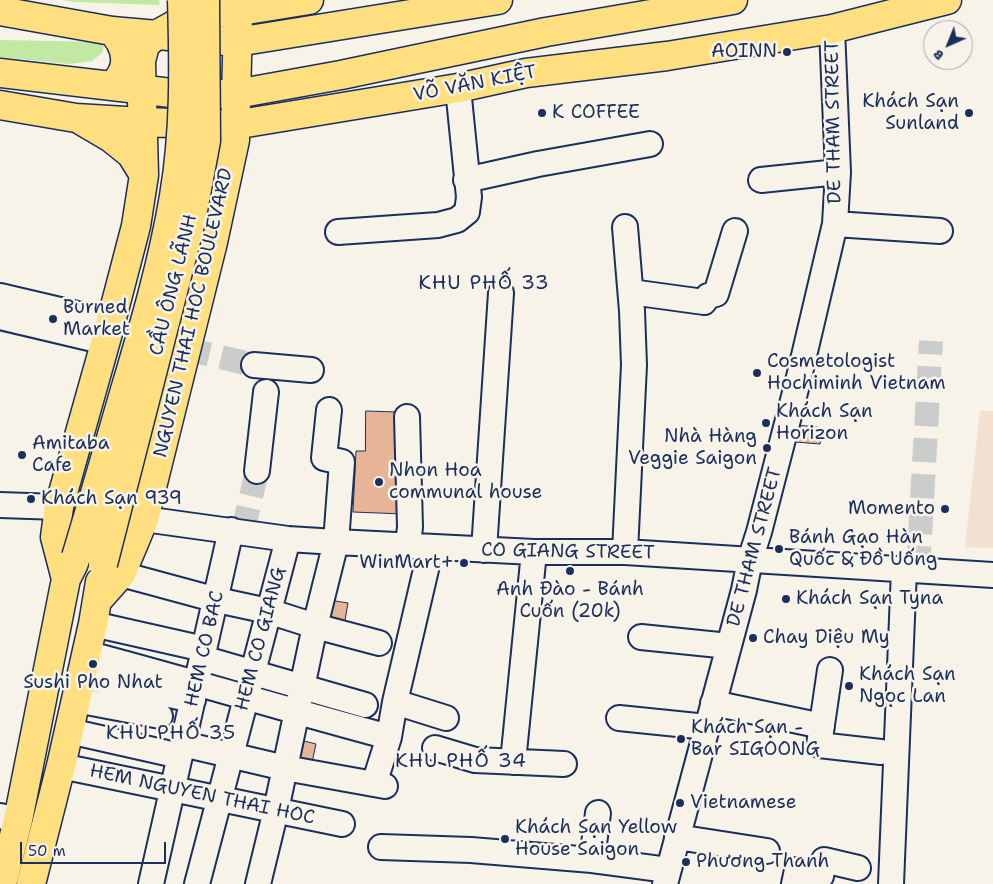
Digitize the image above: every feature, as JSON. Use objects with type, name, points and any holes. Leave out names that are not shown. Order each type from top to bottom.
[{"type":"main road","name":"CẦU ÔNG LÃNH","points":[[71,568],[143,330],[164,248],[174,195],[181,137],[184,50],[182,0]]},
{"type":"main road","name":"CẦU ÔNG LÃNH","points":[[112,569],[191,221],[206,141],[205,0]]},
{"type":"main road","points":[[2,884],[9,818],[71,568],[55,537],[59,507],[109,332],[136,226],[144,175],[141,60],[145,45],[156,35],[190,16],[309,0]]},
{"type":"main road","points":[[0,12],[112,31],[237,42],[498,0]]},
{"type":"main road","name":"VÕ VĂN KIỆT","points":[[0,73],[180,94],[236,94],[341,75],[546,32],[733,0]]},
{"type":"main road","name":"VÕ VĂN KIỆT","points":[[0,105],[76,118],[234,125],[458,88],[526,73],[667,56],[832,29],[947,0]]},
{"type":"main road","name":"NGUYEN THAI HOC BOULEVARD","points":[[30,884],[61,766],[95,612],[112,569],[144,519],[213,242],[235,140],[238,11]]},
{"type":"main road","points":[[112,31],[122,44],[126,60],[122,74],[112,85]]},
{"type":"main road","points":[[230,162],[262,127],[279,117]]},
{"type":"main road","points":[[76,118],[111,138],[131,154],[144,175]]},
{"type":"main road","points":[[136,226],[213,242]]},
{"type":"street","name":"DE THAM STREET","points":[[666,877],[759,532],[835,224],[838,172],[832,29]]},
{"type":"street","points":[[338,232],[438,225],[458,220],[467,212],[468,198],[458,88]]},
{"type":"street","points":[[466,180],[538,164],[650,144]]},
{"type":"street","points":[[761,180],[838,172]]},
{"type":"street","points":[[835,224],[940,231]]},
{"type":"street","points":[[625,227],[631,292],[634,365],[625,552]]},
{"type":"street","points":[[631,292],[704,302],[708,296],[716,294],[735,231]]},
{"type":"street","points":[[484,550],[501,293]]},
{"type":"street","points":[[0,296],[109,332]]},
{"type":"street","points":[[0,317],[109,332]]},
{"type":"street","points":[[254,366],[311,370]]},
{"type":"street","points":[[257,471],[266,392]]},
{"type":"street","points":[[258,884],[276,810],[315,626],[336,542],[342,462],[324,458],[329,410]]},
{"type":"street","points":[[407,417],[410,527],[408,545]]},
{"type":"street","points":[[0,505],[59,507]]},
{"type":"street","name":"CO GIANG STREET","points":[[144,519],[288,539],[534,552],[625,552],[993,575]]},
{"type":"street","name":"HEM CO BAC","points":[[151,884],[203,653],[217,600],[231,530]]},
{"type":"street","name":"HEM CO GIANG","points":[[197,884],[288,539]]},
{"type":"street","points":[[68,732],[181,750],[231,755],[285,768],[379,785],[395,702],[431,548]]},
{"type":"street","points":[[513,762],[534,552]]},
{"type":"street","points":[[112,569],[217,600],[268,611],[379,643]]},
{"type":"street","points":[[891,884],[904,570]]},
{"type":"street","points":[[95,612],[252,672],[365,705]]},
{"type":"street","points":[[641,637],[729,646]]},
{"type":"street","points":[[830,670],[820,745],[881,752]]},
{"type":"street","points":[[81,676],[246,696],[297,712],[389,736]]},
{"type":"street","points":[[81,676],[160,716]]},
{"type":"street","points":[[395,702],[446,718]]},
{"type":"street","points":[[713,703],[822,726]]},
{"type":"street","points":[[619,718],[707,727]]},
{"type":"street","points":[[435,748],[475,760],[564,764]]},
{"type":"street","name":"HEM NGUYEN THAI HOC","points":[[61,766],[342,824]]},
{"type":"street","points":[[592,860],[598,813]]},
{"type":"street","points":[[677,837],[767,851]]},
{"type":"street","points":[[381,847],[471,850],[592,860],[666,877]]},
{"type":"street","points":[[794,884],[797,870],[820,876],[824,860],[863,876]]},
{"type":"shaded area","points":[[980,411],[993,411],[993,548],[965,547]]},
{"type":"green space","points":[[63,0],[159,0],[160,5],[74,2]]},
{"type":"green space","points":[[0,40],[104,42],[103,52],[92,61],[69,64],[0,57]]},
{"type":"building","name":"Nhon Hoa communal house","points":[[366,411],[398,412],[403,514],[353,512],[356,451],[365,451]]},
{"type":"building","points":[[797,425],[824,428],[820,444],[795,442]]},
{"type":"building","points":[[329,600],[348,603],[344,626],[325,622]]},
{"type":"building","points":[[296,739],[316,744],[311,767],[290,765]]},
{"type":"tunnel","points":[[918,570],[931,341]]},
{"type":"tunnel","points":[[186,349],[254,365]]},
{"type":"tunnel","points":[[243,531],[257,471]]},
{"type":"place","name":"AOINN","points":[[787,52]]},
{"type":"place","name":"K COFFEE","points":[[542,113]]},
{"type":"place","name":"Khách Sạn Sunland","points":[[969,113]]},
{"type":"place","name":"Burned Market","points":[[53,319]]},
{"type":"place","name":"Cosmetologist Hochiminh Vietnam","points":[[757,373]]},
{"type":"place","name":"Khách Sạn Horizon","points":[[766,423]]},
{"type":"place","name":"Nhà Hàng Veggie Saigon","points":[[767,448]]},
{"type":"place","name":"Amitaba Cafe","points":[[22,455]]},
{"type":"place","name":"Nhon Hoa communal house","points":[[379,482]]},
{"type":"place","name":"Khách Sạn 939","points":[[31,499]]},
{"type":"place","name":"Momento","points":[[945,509]]},
{"type":"place","name":"Bánh Gạo Hàn Quốc & Đồ Uống","points":[[779,549]]},
{"type":"place","name":"WinMart+","points":[[464,563]]},
{"type":"place","name":"Anh Đào - Bánh Cuốn (20k)","points":[[570,571]]},
{"type":"place","name":"Khách Sạn Tyna","points":[[786,599]]},
{"type":"place","name":"Chay Diệu My","points":[[753,638]]},
{"type":"place","name":"Sushi Pho Nhat","points":[[93,664]]},
{"type":"place","name":"Khách Sạn Ngọc Lan","points":[[849,686]]},
{"type":"place","name":"Khách Sạn - Bar SIGOONG","points":[[681,739]]},
{"type":"place","name":"Vietnamese","points":[[680,803]]},
{"type":"place","name":"Khách Sạn Yellow House Saigon","points":[[505,839]]},
{"type":"place","name":"Phương Thanh","points":[[686,862]]},
{"type":"district","name":"KHU PHỐ 33","points":[[484,284]]},
{"type":"district","name":"KHU PHỐ 35","points":[[171,734]]},
{"type":"district","name":"KHU PHỐ 34","points":[[461,762]]}]
